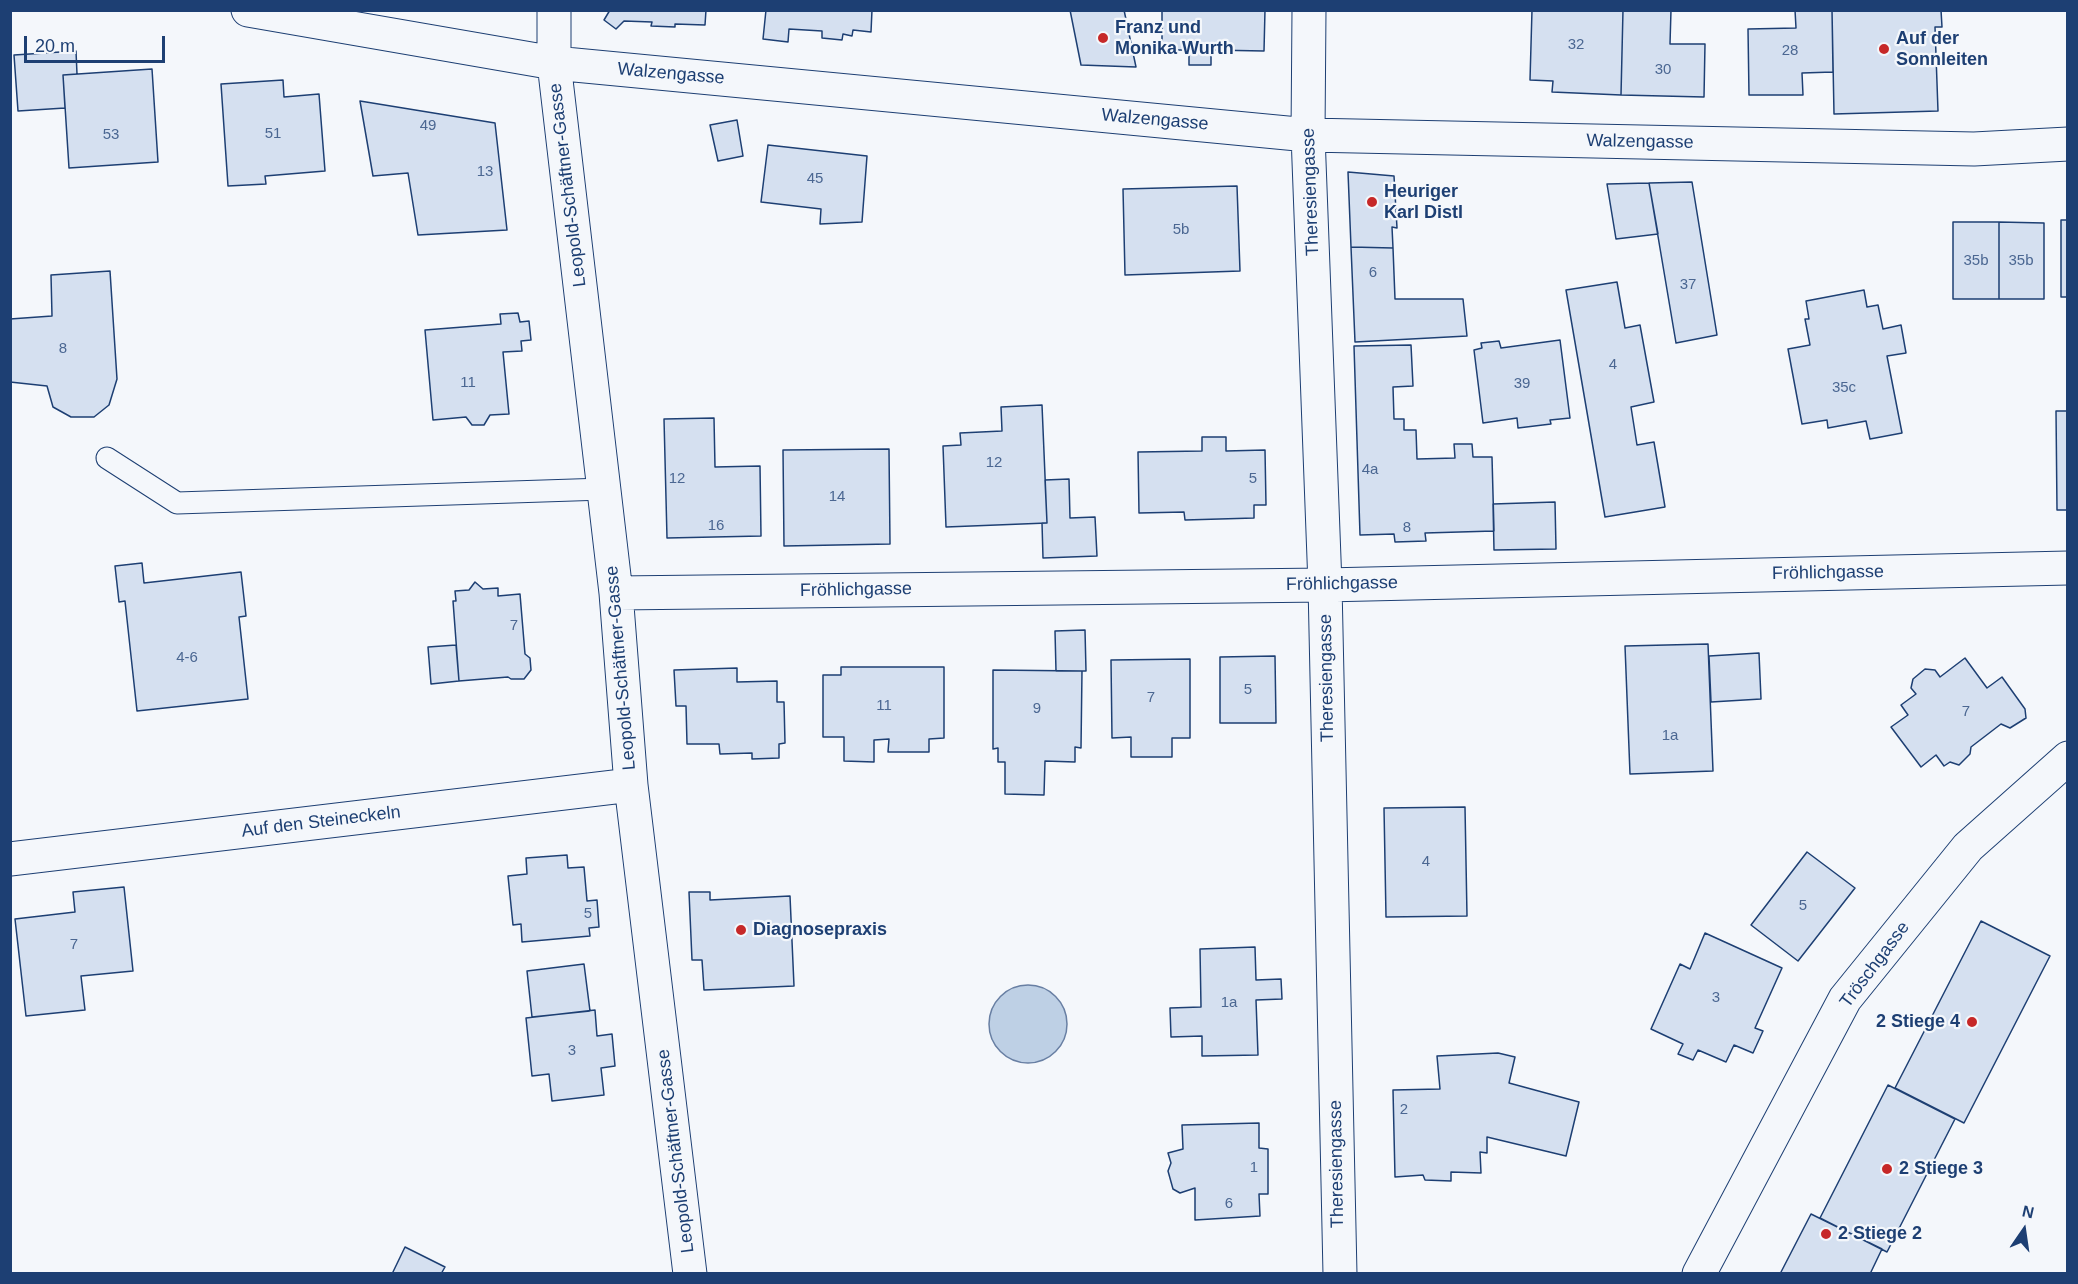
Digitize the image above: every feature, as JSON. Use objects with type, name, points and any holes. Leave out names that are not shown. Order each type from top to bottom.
[{"type":"street","name":"Walzengasse","points":[[248,10],[554,63],[1308,135],[1974,149],[2067,144]]},
{"type":"street","name":"Leopold-Schäftner-Gasse","points":[[555,10],[554,63],[616,593],[631,785],[690,1274]]},
{"type":"street","name":"Theresiengasse","points":[[1309,10],[1308,135],[1325,585],[1340,1274]]},
{"type":"street","name":"Fröhlichgasse","points":[[616,593],[1325,585],[2067,568]]},
{"type":"street","name":"Tröschgasse","points":[[1699,1274],[1845,999],[1968,847],[2067,758]]},
{"type":"street","name":"Auf den Steineckeln","points":[[10,859],[631,785]]},
{"type":"lane","points":[[107,458],[177,503],[604,489]]},
{"type":"water","points":[[1028,985],[1043,988],[1056,996],[1064,1009],[1067,1024],[1064,1039],[1056,1052],[1043,1060],[1028,1063],[1013,1060],[1000,1052],[992,1039],[989,1024],[992,1009],[1000,996],[1013,988]]},
{"type":"building","points":[[610,10],[706,10],[705,25],[651,26],[652,22],[624,21],[616,29],[604,20]]},
{"type":"building","points":[[766,10],[872,10],[871,32],[853,30],[852,36],[843,34],[842,40],[822,38],[822,31],[789,29],[788,42],[763,39]]},
{"type":"building","name":"Franz und Monika Wurth","points":[[1070,10],[1124,10],[1136,67],[1081,65]]},
{"type":"building","points":[[1162,10],[1265,10],[1264,51],[1211,50],[1211,65],[1189,65],[1189,50],[1162,50]]},
{"type":"building","points":[[1532,10],[1623,10],[1621,95],[1552,92],[1553,81],[1530,80]]},
{"type":"building","points":[[1623,10],[1671,10],[1670,44],[1705,44],[1704,97],[1621,95]]},
{"type":"building","points":[[1795,10],[1832,10],[1833,72],[1802,73],[1803,95],[1749,95],[1748,29],[1796,28]]},
{"type":"building","name":"Auf der Sonnleiten","points":[[1832,10],[1941,10],[1942,27],[1935,27],[1938,111],[1834,114]]},
{"type":"building","points":[[76,51],[77,74],[63,75],[65,108],[18,111],[14,55]]},
{"type":"building","points":[[152,69],[158,162],[69,168],[63,75]]},
{"type":"building","points":[[283,80],[284,97],[319,94],[325,171],[265,176],[266,184],[228,186],[221,84]]},
{"type":"building","points":[[360,101],[495,123],[507,230],[418,235],[408,173],[373,176]]},
{"type":"building","points":[[737,120],[743,156],[718,161],[710,125]]},
{"type":"building","points":[[768,145],[867,156],[862,222],[820,224],[821,209],[761,202]]},
{"type":"building","name":"Heuriger Karl Distl","points":[[1348,172],[1394,176],[1397,228],[1392,227],[1393,248],[1351,247]]},
{"type":"building","points":[[1692,182],[1717,335],[1676,343],[1649,183]]},
{"type":"building","points":[[1649,183],[1658,234],[1616,239],[1607,184]]},
{"type":"building","points":[[1237,186],[1240,271],[1125,275],[1123,189]]},
{"type":"building","points":[[2061,220],[2068,220],[2068,297],[2061,297]]},
{"type":"building","points":[[1953,222],[1999,222],[1999,299],[1953,299]]},
{"type":"building","points":[[1999,222],[2044,223],[2044,299],[1999,299]]},
{"type":"building","points":[[1351,247],[1393,248],[1395,299],[1463,299],[1467,336],[1355,342]]},
{"type":"building","points":[[110,271],[117,379],[109,405],[94,417],[71,417],[53,407],[47,386],[10,382],[10,319],[52,316],[51,275]]},
{"type":"building","points":[[1617,282],[1625,328],[1640,325],[1654,402],[1631,407],[1637,445],[1654,442],[1665,507],[1605,517],[1566,290]]},
{"type":"building","points":[[1864,290],[1867,307],[1878,305],[1883,329],[1901,325],[1906,353],[1887,356],[1902,433],[1870,439],[1866,421],[1828,428],[1827,420],[1802,424],[1788,349],[1810,345],[1805,319],[1809,319],[1806,301]]},
{"type":"building","points":[[518,313],[520,322],[529,321],[531,340],[521,341],[522,351],[503,352],[509,414],[490,415],[484,425],[472,425],[466,417],[433,420],[425,330],[501,324],[500,314]]},
{"type":"building","points":[[1560,340],[1570,418],[1550,420],[1551,424],[1518,428],[1517,418],[1483,423],[1474,350],[1482,348],[1481,343],[1499,341],[1501,348]]},
{"type":"building","points":[[1411,345],[1413,386],[1393,387],[1394,419],[1404,419],[1404,430],[1416,430],[1417,459],[1455,458],[1454,444],[1472,444],[1473,457],[1492,457],[1494,531],[1425,533],[1426,541],[1395,542],[1394,534],[1360,535],[1354,346]]},
{"type":"building","points":[[1042,405],[1047,523],[946,527],[943,446],[961,445],[960,433],[1002,431],[1001,407]]},
{"type":"building","points":[[2056,411],[2068,411],[2068,510],[2057,510]]},
{"type":"building","points":[[714,418],[715,467],[760,466],[761,536],[667,538],[664,419]]},
{"type":"building","points":[[1202,437],[1226,437],[1226,451],[1265,450],[1266,505],[1254,505],[1254,518],[1185,520],[1184,512],[1139,513],[1138,452],[1202,451]]},
{"type":"building","points":[[889,449],[890,544],[784,546],[783,450]]},
{"type":"building","points":[[1069,479],[1070,518],[1095,517],[1097,556],[1043,558],[1042,523],[1047,523],[1045,480]]},
{"type":"building","points":[[1555,502],[1556,549],[1494,550],[1493,504]]},
{"type":"building","points":[[142,563],[144,583],[241,572],[246,616],[239,617],[248,699],[137,711],[125,601],[119,602],[115,566]]},
{"type":"building","points":[[475,582],[483,589],[498,588],[498,596],[520,594],[525,654],[530,658],[531,670],[524,679],[508,677],[459,681],[453,601],[456,601],[455,591],[469,590]]},
{"type":"building","points":[[1085,630],[1086,671],[1056,671],[1055,631]]},
{"type":"building","points":[[1708,644],[1713,771],[1630,774],[1625,646]]},
{"type":"building","points":[[456,645],[459,681],[431,684],[428,647]]},
{"type":"building","points":[[1759,653],[1761,699],[1711,702],[1709,656]]},
{"type":"building","points":[[1275,656],[1276,723],[1220,723],[1220,657]]},
{"type":"building","points":[[1965,658],[1987,688],[2002,677],[2025,709],[2026,718],[2010,728],[2001,724],[1971,747],[1970,754],[1959,765],[1950,762],[1944,766],[1936,755],[1921,767],[1891,727],[1908,715],[1901,705],[1916,694],[1911,688],[1913,679],[1925,669],[1935,670],[1940,677]]},
{"type":"building","points":[[1190,659],[1190,738],[1172,738],[1172,757],[1131,757],[1131,737],[1112,738],[1111,660]]},
{"type":"building","points":[[841,667],[944,667],[944,738],[929,739],[929,752],[888,752],[889,739],[874,740],[874,762],[844,761],[844,737],[823,737],[823,675],[841,675]]},
{"type":"building","points":[[737,668],[737,682],[777,681],[777,702],[784,702],[785,743],[779,744],[779,758],[752,759],[752,753],[720,754],[719,744],[687,744],[686,706],[676,706],[674,670]]},
{"type":"building","points":[[993,670],[1082,671],[1081,748],[1075,747],[1075,762],[1045,761],[1044,795],[1005,794],[1005,762],[998,762],[998,748],[993,749]]},
{"type":"building","points":[[1465,807],[1467,916],[1386,917],[1384,808]]},
{"type":"building","points":[[1807,852],[1855,888],[1798,961],[1751,925]]},
{"type":"building","points":[[567,855],[568,868],[584,867],[587,901],[597,900],[599,927],[589,928],[590,936],[522,942],[521,924],[513,925],[508,876],[527,874],[526,858]]},
{"type":"building","points":[[124,887],[133,971],[81,976],[85,1010],[26,1016],[15,919],[75,912],[73,892]]},
{"type":"building","name":"Diagnosepraxis","points":[[689,892],[710,892],[710,900],[790,896],[794,986],[704,990],[702,960],[692,960]]},
{"type":"building","name":"2 Stiege 4","points":[[1981,921],[2050,956],[1964,1123],[1895,1088]]},
{"type":"building","points":[[1705,933],[1782,968],[1755,1028],[1763,1031],[1753,1053],[1734,1045],[1726,1062],[1698,1050],[1693,1060],[1678,1054],[1683,1044],[1651,1029],[1680,964],[1690,969]]},
{"type":"building","points":[[1255,947],[1256,980],[1281,979],[1282,999],[1256,1000],[1258,1055],[1202,1056],[1202,1036],[1171,1037],[1170,1008],[1201,1007],[1200,949]]},
{"type":"building","points":[[584,964],[590,1011],[532,1017],[527,971]]},
{"type":"building","points":[[595,1010],[597,1036],[612,1034],[615,1066],[601,1068],[604,1095],[552,1101],[549,1074],[532,1076],[526,1018]]},
{"type":"building","points":[[1498,1053],[1515,1057],[1509,1083],[1579,1102],[1566,1156],[1487,1137],[1487,1153],[1480,1152],[1481,1173],[1451,1172],[1451,1181],[1425,1180],[1423,1175],[1395,1177],[1393,1090],[1440,1089],[1437,1056]]},
{"type":"building","name":"2 Stiege 3","points":[[1888,1085],[1955,1119],[1887,1252],[1820,1218]]},
{"type":"building","points":[[1259,1123],[1259,1148],[1268,1149],[1268,1194],[1259,1194],[1260,1216],[1195,1220],[1195,1188],[1180,1193],[1173,1189],[1168,1171],[1171,1163],[1168,1153],[1183,1149],[1182,1125]]},
{"type":"building","name":"2 Stiege 2","points":[[1811,1214],[1882,1249],[1870,1274],[1780,1274]]},
{"type":"building","points":[[405,1247],[445,1267],[441,1274],[392,1274]]},
{"type":"place","name":"Franz und Monika Wurth","points":[[1103,38]]},
{"type":"place","name":"Auf der Sonnleiten","points":[[1884,49]]},
{"type":"place","name":"Heuriger Karl Distl","points":[[1372,202]]},
{"type":"place","name":"Diagnosepraxis","points":[[741,930]]},
{"type":"place","name":"2 Stiege 4","points":[[1972,1022]]},
{"type":"place","name":"2 Stiege 3","points":[[1887,1169]]},
{"type":"place","name":"2 Stiege 2","points":[[1826,1234]]}]
